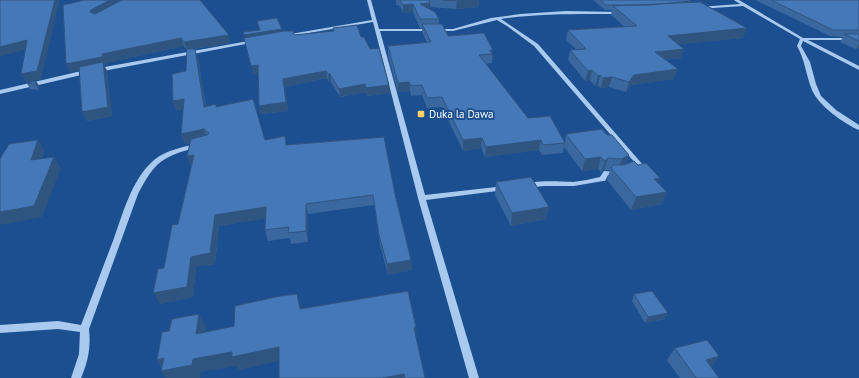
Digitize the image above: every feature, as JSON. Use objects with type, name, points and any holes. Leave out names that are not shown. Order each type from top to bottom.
[{"type":"street","points":[[369,0],[422,198],[474,378]]},
{"type":"street","points":[[736,0],[742,5],[859,68]]},
{"type":"street","points":[[693,8],[742,5]]},
{"type":"street","points":[[377,30],[453,30],[497,18],[533,14],[566,12],[627,13]]},
{"type":"street","points":[[497,18],[510,25],[536,45],[640,165],[619,174],[606,173],[603,179],[591,182],[521,186]]},
{"type":"street","points":[[280,37],[374,21]]},
{"type":"street","points":[[802,38],[859,38]]},
{"type":"street","points":[[802,38],[799,46],[807,57],[818,96],[827,106],[859,128]]},
{"type":"street","points":[[0,92],[77,74],[257,40]]},
{"type":"street","points":[[76,378],[85,353],[86,344],[84,329],[134,194],[144,176],[153,163],[165,155],[208,143]]},
{"type":"street","points":[[422,198],[513,187]]},
{"type":"street","points":[[0,329],[58,325],[84,329]]},
{"type":"building","points":[[0,0],[55,0],[37,71],[21,74],[27,40],[0,47]]},
{"type":"building","points":[[84,0],[110,0],[91,10],[90,12],[95,14],[122,0],[200,0],[229,35],[184,42],[181,38],[102,54],[102,57],[66,64],[63,5]]},
{"type":"building","points":[[400,0],[429,0],[430,3],[420,4],[435,12],[439,19],[420,19],[413,4],[403,5]]},
{"type":"building","points":[[442,0],[466,0],[457,1]]},
{"type":"building","points":[[600,0],[691,1],[649,5],[606,5]]},
{"type":"building","points":[[771,0],[859,0],[859,30],[833,30]]},
{"type":"building","points":[[700,2],[747,28],[668,36],[684,49],[655,52],[678,69],[634,75],[629,82],[612,77],[603,78],[600,75],[598,76],[592,70],[588,71],[570,50],[586,49],[568,30],[637,26],[613,6]]},
{"type":"building","points":[[277,18],[282,29],[244,35],[243,32],[260,30],[257,21]]},
{"type":"building","points":[[422,24],[442,24],[448,36],[484,33],[493,50],[490,50],[492,54],[479,55],[528,118],[550,116],[565,143],[543,145],[541,140],[486,147],[482,138],[463,140],[442,97],[427,98],[422,85],[411,86],[409,82],[398,83],[388,46],[431,42]]},
{"type":"building","points":[[357,25],[361,37],[364,37],[370,49],[379,48],[389,85],[366,88],[365,84],[339,89],[330,74],[326,71],[283,79],[286,102],[259,106],[258,65],[251,66],[244,38],[284,31],[293,31],[294,35],[334,31],[333,28]]},
{"type":"building","points":[[844,34],[859,34],[859,41]]},
{"type":"building","points":[[187,49],[195,49],[204,107],[216,104],[216,107],[253,99],[265,140],[285,136],[286,145],[384,137],[395,194],[411,260],[387,264],[379,235],[373,195],[306,204],[306,231],[288,233],[289,227],[265,230],[266,207],[215,215],[210,253],[191,257],[187,287],[153,293],[158,269],[164,268],[172,225],[178,224],[194,155],[187,156],[191,139],[207,135],[209,133],[204,129],[181,134],[184,99],[173,101],[172,74],[186,71]]},
{"type":"building","points":[[103,62],[108,107],[82,112],[79,67]]},
{"type":"building","points":[[36,81],[35,84],[27,83]]},
{"type":"building","points":[[602,129],[607,135],[612,135],[629,155],[622,159],[608,158],[605,161],[601,157],[585,159],[566,134]]},
{"type":"building","points":[[38,140],[31,160],[54,157],[34,206],[0,212],[0,159],[9,144]]},
{"type":"building","points":[[634,161],[638,165],[646,163],[660,178],[654,179],[667,192],[636,197],[611,168],[613,165],[624,165]]},
{"type":"building","points":[[531,177],[549,207],[512,213],[496,182]]},
{"type":"building","points":[[408,291],[416,327],[414,328],[425,378],[405,378],[404,374],[382,378],[279,378],[279,347],[232,357],[232,352],[193,359],[192,365],[161,371],[164,358],[157,360],[162,332],[169,331],[172,319],[199,314],[196,334],[234,326],[235,306],[280,296],[297,294],[300,309]]},
{"type":"building","points":[[652,291],[668,313],[648,317],[634,294]]},
{"type":"building","points":[[707,340],[719,356],[706,360],[719,378],[696,378],[675,348]]},
{"type":"place","name":"Duka la Dawa","points":[[421,114]]}]
